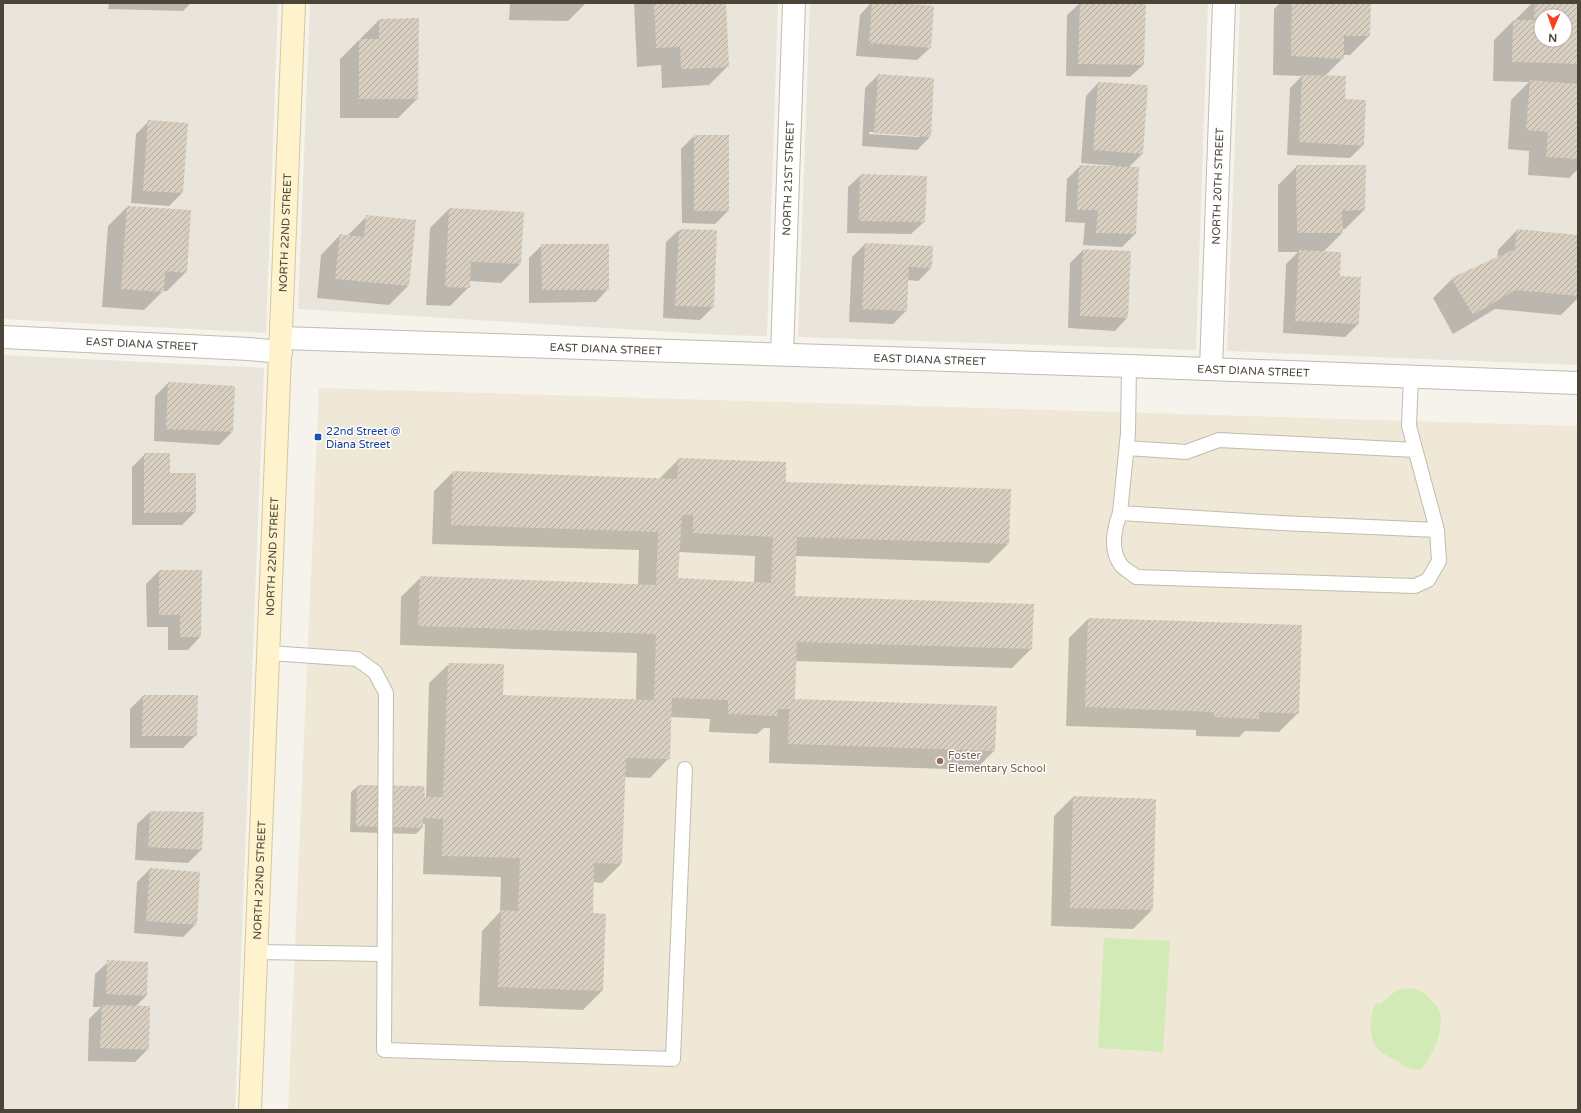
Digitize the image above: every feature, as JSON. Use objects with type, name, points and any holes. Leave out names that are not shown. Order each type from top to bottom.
[{"type":"street","name":"NORTH 22ND STREET","points":[[250,1110],[294,3]]},
{"type":"street","name":"NORTH 21ST STREET","points":[[782,354],[794,3]]},
{"type":"street","name":"NORTH 20TH STREET","points":[[1211,369],[1224,3]]},
{"type":"street","name":"EAST DIANA STREET","points":[[3,337],[249,349],[315,340],[782,354],[1578,383]]},
{"type":"lane","points":[[1129,366],[1127,448],[1120,513],[1116,523],[1113,541],[1116,557],[1122,566],[1136,577],[1415,586],[1428,580],[1439,561],[1437,530],[1409,426],[1411,376]]},
{"type":"lane","points":[[1127,448],[1186,452],[1219,440],[1416,450]]},
{"type":"lane","points":[[1120,513],[1281,523],[1437,530]]},
{"type":"lane","points":[[269,653],[357,659],[375,672],[386,693],[384,1050],[673,1059],[685,768]]},
{"type":"lane","points":[[256,952],[384,954]]},
{"type":"shaded area","points":[[3,3],[278,3],[266,333],[3,319]]},
{"type":"shaded area","points":[[310,3],[778,3],[767,336],[722,335],[298,309]]},
{"type":"shaded area","points":[[810,3],[1208,3],[1196,350],[798,337]]},
{"type":"shaded area","points":[[1240,3],[1578,3],[1578,365],[1227,351]]},
{"type":"shaded area","points":[[3,355],[264,368],[235,1110],[3,1110]]},
{"type":"shaded area","name":"Foster Elementary School","points":[[319,388],[1578,426],[1578,1110],[288,1110]]},
{"type":"green space","points":[[1104,938],[1170,941],[1163,1052],[1098,1048]]},
{"type":"green space","points":[[1409,988],[1426,994],[1437,1007],[1440,1016],[1441,1024],[1437,1041],[1425,1065],[1420,1070],[1407,1067],[1381,1052],[1374,1043],[1371,1032],[1371,1020],[1375,1003],[1380,1004],[1397,990]]},
{"type":"building","points":[[654,3],[726,3],[729,67],[681,69],[680,47],[656,48]]},
{"type":"building","points":[[872,3],[901,3],[934,6],[931,48],[869,43]]},
{"type":"building","points":[[1080,3],[1146,3],[1144,65],[1078,64]]},
{"type":"building","points":[[1292,3],[1371,3],[1370,36],[1344,36],[1344,59],[1291,56]]},
{"type":"building","points":[[1535,3],[1578,3],[1578,64],[1512,62],[1513,20],[1533,20],[1533,48],[1573,48],[1573,8],[1535,8]]},
{"type":"building","points":[[419,18],[418,99],[359,99],[359,39],[379,39],[379,19]]},
{"type":"building","points":[[878,74],[934,78],[931,137],[874,133]]},
{"type":"building","points":[[1302,75],[1346,76],[1345,99],[1366,100],[1364,146],[1299,142]]},
{"type":"building","points":[[1530,80],[1578,84],[1578,159],[1546,157],[1548,132],[1526,130]]},
{"type":"building","points":[[1098,82],[1148,85],[1143,154],[1093,150]]},
{"type":"building","points":[[148,120],[188,123],[183,193],[143,191]]},
{"type":"building","points":[[694,135],[729,135],[729,211],[694,211]]},
{"type":"building","points":[[1079,165],[1139,167],[1136,234],[1096,233],[1098,210],[1077,210]]},
{"type":"building","points":[[1296,165],[1366,165],[1365,210],[1342,211],[1343,233],[1297,233]]},
{"type":"building","points":[[860,174],[927,176],[925,222],[859,221]]},
{"type":"building","points":[[127,206],[191,210],[187,273],[165,271],[164,292],[121,289]]},
{"type":"building","points":[[449,208],[524,212],[521,264],[471,262],[470,288],[445,287]]},
{"type":"building","points":[[366,215],[416,220],[409,286],[335,279],[340,234],[364,237]]},
{"type":"building","points":[[679,229],[717,230],[714,307],[675,306]]},
{"type":"building","points":[[1517,229],[1578,235],[1578,296],[1515,290],[1473,315],[1451,278],[1515,249]]},
{"type":"building","points":[[865,243],[933,246],[932,268],[909,267],[907,311],[862,309]]},
{"type":"building","points":[[541,244],[609,244],[609,290],[542,290]]},
{"type":"building","points":[[1083,249],[1131,251],[1128,318],[1080,316]]},
{"type":"building","points":[[1299,250],[1341,252],[1340,276],[1361,277],[1359,324],[1295,321]]},
{"type":"building","points":[[168,382],[235,386],[233,432],[166,429]]},
{"type":"building","points":[[144,453],[170,453],[170,473],[196,473],[196,512],[144,513]]},
{"type":"building","points":[[678,458],[786,462],[786,482],[1011,489],[1009,544],[797,537],[795,596],[1034,604],[1032,649],[797,642],[795,699],[997,706],[995,751],[788,744],[789,709],[778,709],[777,716],[728,714],[728,700],[672,698],[670,759],[626,758],[622,864],[594,863],[593,913],[606,914],[603,991],[498,987],[501,910],[518,911],[520,858],[442,856],[443,819],[423,818],[423,828],[356,826],[357,785],[424,786],[425,797],[443,797],[448,663],[504,664],[503,695],[654,700],[656,634],[418,626],[420,576],[656,585],[658,532],[451,525],[453,471],[677,479]],"holes":[[[682,515],[693,515],[693,533],[773,537],[771,583],[678,578]]]},
{"type":"building","points":[[159,570],[202,570],[201,637],[180,637],[180,615],[159,615]]},
{"type":"building","points":[[1088,618],[1302,625],[1299,714],[1259,712],[1259,719],[1214,717],[1214,712],[1085,707]]},
{"type":"building","points":[[143,695],[198,695],[197,736],[142,736]]},
{"type":"building","points":[[1073,796],[1156,799],[1153,910],[1070,908]]},
{"type":"building","points":[[150,811],[204,812],[202,850],[148,847]]},
{"type":"building","points":[[150,868],[200,872],[197,925],[146,921]]},
{"type":"building","points":[[107,960],[148,962],[147,996],[106,994]]},
{"type":"building","points":[[102,1005],[150,1006],[149,1050],[100,1048]]},
{"type":"place","name":"22nd Street @ Diana Street","points":[[318,437]]},
{"type":"place","name":"Foster Elementary School","points":[[940,761]]}]
